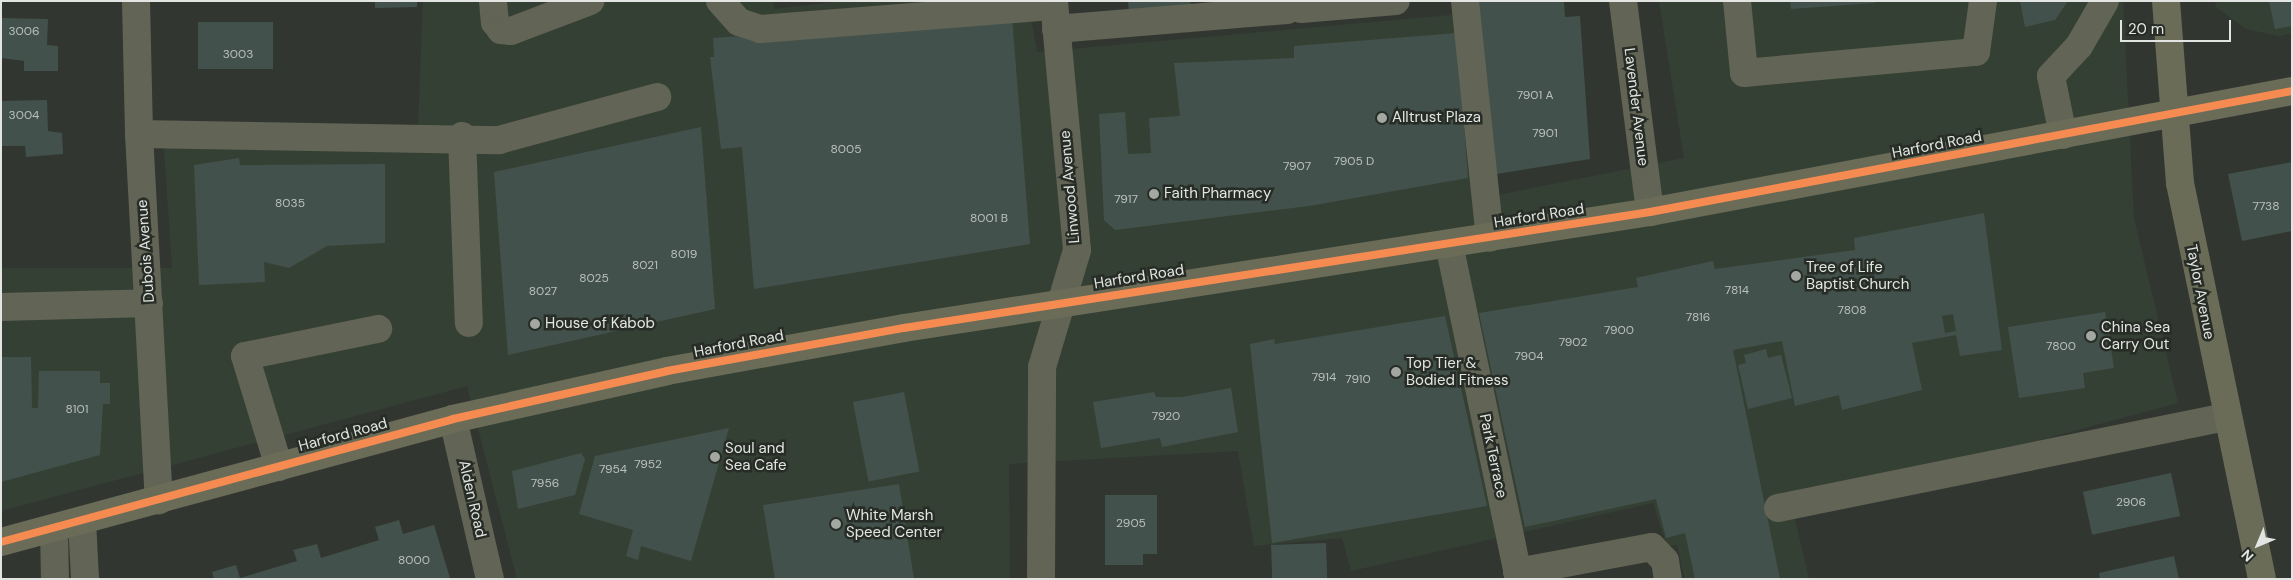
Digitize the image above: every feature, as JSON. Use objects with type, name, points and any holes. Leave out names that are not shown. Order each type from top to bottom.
[{"type":"main road","name":"Taylor Avenue","points":[[2166,1],[2173,114],[2193,256],[2262,579]]},
{"type":"main road","name":"Harford Road","points":[[1,542],[453,420],[667,371],[1060,303],[1650,212],[2292,91]]},
{"type":"street","name":"Dubois Avenue","points":[[136,1],[139,134],[159,500]]},
{"type":"street","points":[[493,1],[494,22],[501,30],[510,30],[590,1]]},
{"type":"street","points":[[722,3],[739,22],[760,29],[1055,12],[1294,9],[1396,1]]},
{"type":"street","points":[[1465,1],[1490,238]]},
{"type":"street","name":"Lavender Avenue","points":[[1623,1],[1650,212]]},
{"type":"street","points":[[1737,1],[1744,73],[1976,52],[1983,1]]},
{"type":"street","points":[[2063,135],[2051,76],[2079,46],[2105,1]]},
{"type":"street","name":"Linwood Avenue","points":[[1041,579],[1042,367],[1076,250],[1055,12]]},
{"type":"street","points":[[139,134],[462,136],[499,140],[657,97]]},
{"type":"street","points":[[462,136],[469,323]]},
{"type":"street","name":"Park Terrace","points":[[1449,244],[1518,575]]},
{"type":"street","points":[[1,306],[149,303]]},
{"type":"street","points":[[279,467],[245,356],[378,329]]},
{"type":"street","points":[[1778,508],[2227,417]]},
{"type":"street","name":"Alden Road","points":[[453,420],[490,579]]},
{"type":"street","points":[[82,521],[85,579]]},
{"type":"street","points":[[54,529],[55,579]]},
{"type":"street","points":[[1518,575],[1652,547],[1665,561],[1668,579]]},
{"type":"shaded area","points":[[423,1],[773,1],[774,9],[842,1],[1028,1],[1037,52],[1462,14],[1478,199],[1684,158],[1659,1],[2123,1],[2134,218],[2178,403],[1792,507],[1809,579],[1685,579],[1677,545],[1667,546],[1653,503],[1351,571],[1342,538],[1254,546],[1238,451],[1009,464],[1010,579],[517,579],[467,386],[1,511],[1,268],[172,268],[164,148],[417,149]]},
{"type":"shaded area","points":[[2215,1],[2292,1],[2292,33],[2279,36],[2246,29],[2216,7]]},
{"type":"building","points":[[375,1],[417,1],[417,7],[375,8]]},
{"type":"building","points":[[1128,1],[1190,1],[1191,5],[1129,13]]},
{"type":"building","points":[[1476,1],[1564,1],[1565,17],[1580,16],[1590,159],[1490,175]]},
{"type":"building","points":[[1790,1],[1875,1],[1875,3],[1791,9]]},
{"type":"building","points":[[2020,1],[2068,1],[2055,20],[2025,27]]},
{"type":"building","points":[[2269,1],[2292,1],[2292,26],[2275,29]]},
{"type":"building","points":[[1012,17],[1030,244],[754,289],[742,147],[721,149],[710,57],[714,57],[713,38]]},
{"type":"building","points":[[1,18],[48,19],[47,45],[58,46],[58,71],[24,71],[24,61],[1,58]]},
{"type":"building","points":[[198,22],[273,22],[273,69],[198,69]]},
{"type":"building","points":[[1457,33],[1468,178],[1309,206],[1115,230],[1104,220],[1099,114],[1125,112],[1128,154],[1151,153],[1149,118],[1180,116],[1174,63],[1294,58],[1294,46]]},
{"type":"building","points":[[47,100],[48,131],[62,133],[63,154],[26,157],[25,146],[1,146],[1,101]]},
{"type":"building","points":[[701,127],[715,309],[508,355],[494,172]]},
{"type":"building","points":[[239,158],[240,165],[385,164],[385,243],[327,246],[289,268],[264,262],[265,282],[199,285],[194,165]]},
{"type":"building","points":[[2292,162],[2292,231],[2242,241],[2228,174]]},
{"type":"building","points":[[1984,213],[2002,350],[1960,356],[1956,335],[1912,343],[1922,390],[1842,410],[1839,395],[1795,406],[1782,341],[1733,350],[1780,579],[1695,579],[1685,533],[1666,538],[1656,499],[1525,527],[1479,313],[1638,287],[1636,278],[1713,261],[1715,269],[1855,250],[1854,238]],"holes":[[[1953,314],[1956,331],[1945,333],[1942,316]]]},
{"type":"building","points":[[2105,312],[2114,368],[2083,373],[2085,388],[2019,398],[2008,327]]},
{"type":"building","points":[[1445,316],[1487,506],[1272,543],[1250,344],[1274,339],[1275,344]]},
{"type":"building","points":[[1766,349],[1768,358],[1781,355],[1792,398],[1748,409],[1738,365],[1746,363],[1744,355]]},
{"type":"building","points":[[1,357],[31,357],[32,408],[38,408],[39,371],[100,371],[100,383],[110,383],[110,404],[103,404],[100,455],[1,482]]},
{"type":"building","points":[[1231,388],[1238,432],[1162,447],[1160,438],[1101,448],[1093,402],[1154,392],[1156,397],[1182,397]]},
{"type":"building","points":[[904,392],[919,472],[868,481],[853,402]]},
{"type":"building","points":[[729,428],[691,561],[641,546],[638,560],[626,556],[633,530],[579,514],[595,456]]},
{"type":"building","points":[[581,453],[585,459],[575,495],[518,509],[512,471]]},
{"type":"building","points":[[2171,473],[2180,516],[2092,535],[2083,492]]},
{"type":"building","name":"White Marsh Speed Center","points":[[899,484],[914,579],[775,579],[763,505]]},
{"type":"building","points":[[1105,495],[1157,495],[1157,554],[1143,554],[1143,565],[1105,565]]},
{"type":"building","points":[[399,520],[403,534],[434,525],[450,578],[214,579],[212,572],[236,565],[240,578],[297,561],[293,550],[317,544],[321,558],[379,540],[375,527]]},
{"type":"building","points":[[1326,543],[1327,579],[1272,579],[1271,545]]},
{"type":"building","points":[[2174,556],[2179,579],[2100,579],[2099,573]]},
{"type":"cycle path","points":[[1,542],[453,419],[667,371],[904,328],[1650,212],[2292,91]]},
{"type":"place","name":"Alltrust Plaza","points":[[1382,118]]},
{"type":"place","name":"Faith Pharmacy","points":[[1154,194]]},
{"type":"place","name":"Tree of Life Baptist Church","points":[[1796,276]]},
{"type":"place","name":"House of Kabob","points":[[535,324]]},
{"type":"place","name":"China Sea Carry Out","points":[[2091,336]]},
{"type":"place","name":"Top Tier & Bodied Fitness","points":[[1396,372]]},
{"type":"place","name":"Soul and Sea Cafe","points":[[715,457]]},
{"type":"place","name":"White Marsh Speed Center","points":[[836,524]]}]
